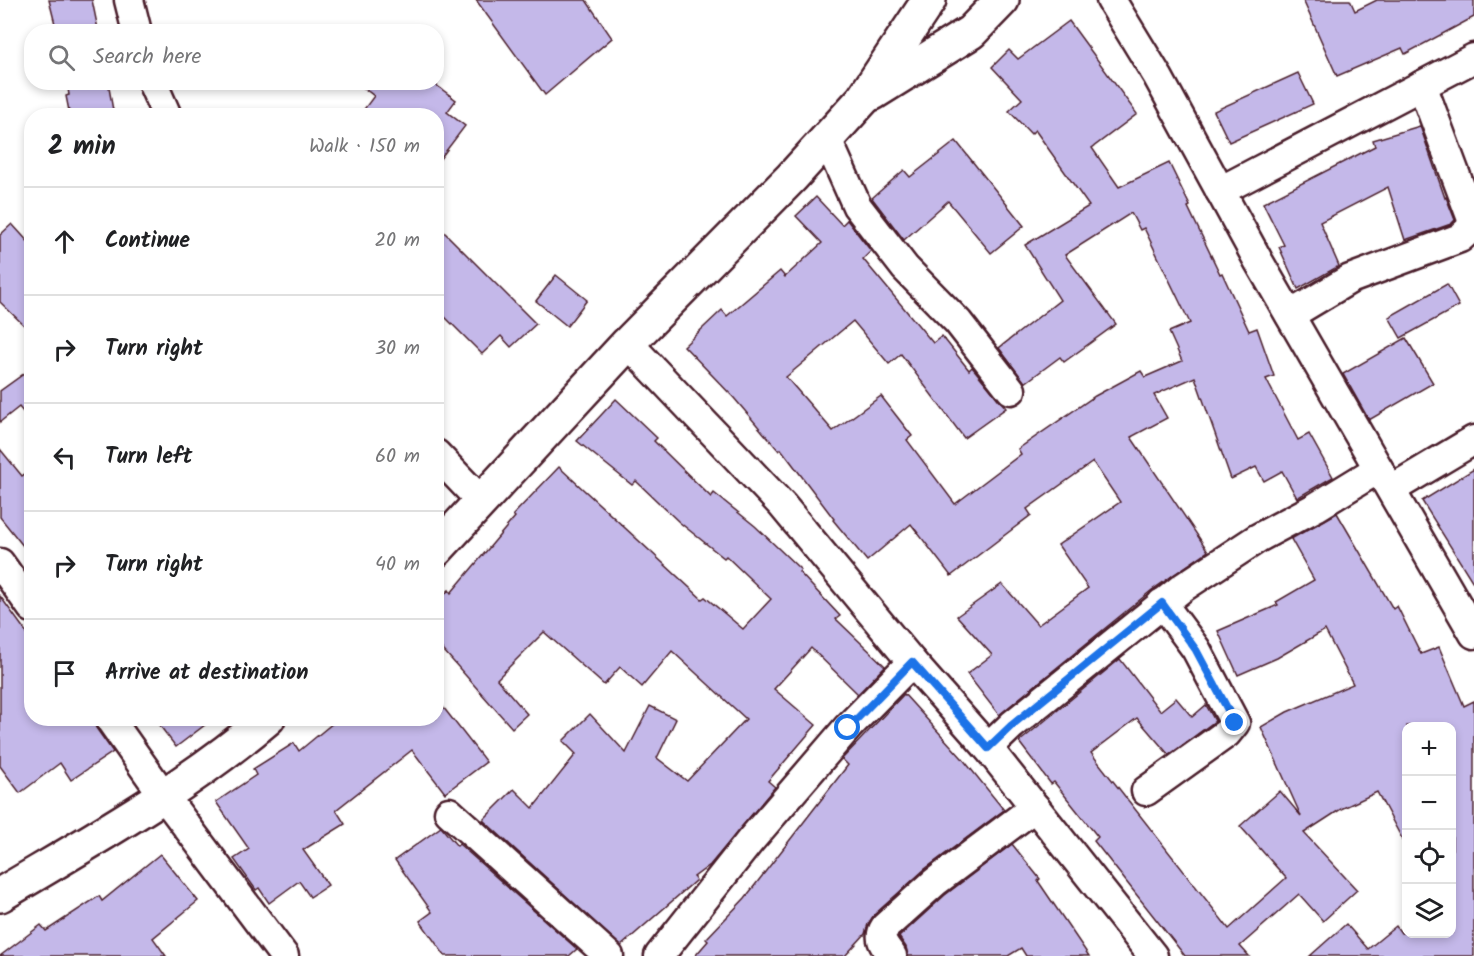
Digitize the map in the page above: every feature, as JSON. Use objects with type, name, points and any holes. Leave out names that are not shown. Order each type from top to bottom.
[{"type":"street","points":[[129,0],[135,24]]},
{"type":"street","points":[[444,541],[628,343],[792,177],[863,99],[929,0]]},
{"type":"street","points":[[863,99],[971,32],[1002,0]]},
{"type":"street","points":[[1112,0],[1474,634]]},
{"type":"street","points":[[1220,191],[1474,58]]},
{"type":"street","points":[[1290,315],[1350,279],[1460,238],[1470,229],[1472,219],[1422,85]]},
{"type":"street","points":[[156,90],[163,108]]},
{"type":"street","points":[[827,139],[857,206],[905,268],[958,322],[1011,390]]},
{"type":"street","points":[[628,343],[782,505],[912,662],[988,748],[1154,956]]},
{"type":"street","points":[[988,748],[1012,725],[1162,603],[1208,569],[1258,538],[1316,507],[1474,440]]},
{"type":"street","points":[[444,461],[482,501]]},
{"type":"street","points":[[0,563],[24,597]]},
{"type":"street","points":[[1146,791],[1227,733],[1235,723],[1196,650],[1162,603]]},
{"type":"street","points":[[659,956],[795,788],[848,728],[912,662]]},
{"type":"street","points":[[115,726],[284,956]]},
{"type":"street","points":[[0,895],[164,796],[231,750],[259,726]]},
{"type":"street","points":[[892,956],[881,940],[881,933],[885,927],[935,882],[1035,807]]},
{"type":"street","points":[[449,812],[609,956]]},
{"type":"building","points":[[49,0],[92,0],[97,24],[55,24]]},
{"type":"building","points":[[476,0],[586,0],[612,38],[545,95]]},
{"type":"building","points":[[1303,0],[1350,0],[1355,11],[1377,0],[1474,0],[1474,17],[1405,54],[1402,48],[1337,76]]},
{"type":"building","points":[[1069,21],[1137,114],[1092,148],[1119,187],[1169,163],[1249,331],[1257,328],[1274,376],[1266,379],[1298,440],[1309,434],[1333,477],[1297,498],[1282,471],[1264,481],[1256,467],[1231,479],[1195,377],[1154,395],[1167,418],[1131,437],[1208,551],[1152,590],[999,715],[967,674],[992,655],[957,616],[1002,584],[1038,625],[1088,588],[1058,545],[1120,502],[1093,462],[1027,509],[1031,515],[951,576],[911,524],[867,561],[833,520],[781,449],[779,451],[734,398],[684,346],[722,310],[727,316],[780,271],[785,277],[822,243],[796,216],[816,197],[842,225],[847,220],[871,251],[863,259],[933,343],[942,336],[969,370],[972,367],[1006,408],[964,438],[901,354],[889,364],[853,321],[786,377],[833,431],[881,396],[912,436],[907,440],[955,504],[1021,454],[1018,449],[1095,396],[1141,371],[1145,377],[1182,361],[1169,332],[1190,323],[1144,228],[1140,230],[1131,213],[1065,255],[1116,324],[1064,362],[1060,357],[1025,383],[999,348],[1060,300],[1025,245],[1089,206],[1035,130],[1031,134],[1009,111],[1022,99],[992,67],[1009,50],[1018,59]]},
{"type":"building","points":[[1298,73],[1313,104],[1229,142],[1214,111]]},
{"type":"building","points":[[68,90],[109,90],[113,108],[68,108],[66,96],[69,95]]},
{"type":"building","points":[[366,90],[443,90],[456,100],[447,112],[465,126],[444,154],[444,108],[365,108],[374,96]]},
{"type":"building","points":[[1420,126],[1455,220],[1451,224],[1405,240],[1388,187],[1320,222],[1339,266],[1298,289],[1279,247],[1284,245],[1263,203],[1375,146],[1373,140]]},
{"type":"building","points":[[956,141],[1024,226],[991,253],[948,201],[904,240],[872,198],[904,170],[910,177]]},
{"type":"building","points":[[12,224],[24,237],[24,325],[0,302],[0,235]]},
{"type":"building","points":[[444,232],[536,324],[511,347],[501,336],[482,354],[444,316]]},
{"type":"building","points":[[556,275],[587,300],[567,326],[536,301]]},
{"type":"building","points":[[1447,284],[1459,306],[1401,338],[1389,317]]},
{"type":"building","points":[[1406,338],[1433,383],[1369,420],[1343,374]]},
{"type":"building","points":[[24,374],[24,413],[19,407],[0,422],[0,391]]},
{"type":"building","points":[[616,399],[657,438],[654,441],[711,497],[714,493],[755,526],[801,570],[799,572],[840,616],[836,619],[885,666],[858,694],[811,648],[774,689],[816,725],[768,781],[775,787],[710,865],[694,877],[696,880],[621,946],[483,820],[514,789],[533,808],[576,754],[563,741],[590,714],[626,753],[650,706],[676,719],[657,758],[687,781],[746,719],[672,651],[642,687],[620,667],[604,685],[544,632],[497,679],[527,714],[512,728],[444,651],[444,595],[449,590],[451,593],[515,517],[513,515],[559,467],[702,599],[705,597],[743,629],[771,599],[726,556],[724,558],[679,522],[636,481],[632,485],[577,441]]},
{"type":"building","points":[[0,449],[22,476],[24,474],[24,547],[0,517]]},
{"type":"building","points":[[1474,469],[1474,584],[1422,501]]},
{"type":"building","points":[[1337,513],[1393,609],[1397,606],[1421,654],[1439,647],[1464,706],[1474,701],[1474,956],[1310,956],[1346,924],[1368,949],[1396,926],[1402,933],[1402,938],[1456,938],[1456,722],[1402,722],[1402,839],[1377,792],[1341,809],[1304,833],[1357,890],[1323,921],[1299,894],[1240,946],[1249,956],[1185,956],[1094,841],[1098,837],[1054,782],[1051,784],[1019,742],[1120,659],[1160,711],[1176,698],[1192,717],[1206,705],[1215,721],[1169,755],[1137,718],[1091,753],[1229,929],[1286,878],[1240,826],[1280,791],[1301,816],[1261,727],[1287,712],[1353,684],[1325,630],[1277,658],[1238,675],[1218,631],[1278,605],[1276,602],[1314,580],[1291,539]]},
{"type":"building","points":[[0,596],[24,629],[24,726],[95,726],[113,752],[71,780],[60,763],[20,793],[0,766]]},
{"type":"building","points":[[904,694],[962,758],[1004,810],[925,869],[874,915],[865,934],[845,956],[695,956],[708,941],[706,939],[745,898],[848,765],[842,759]]},
{"type":"building","points":[[444,708],[486,762],[445,793],[412,750],[336,810],[345,824],[303,850],[328,885],[310,897],[299,881],[269,903],[259,888],[256,890],[234,859],[249,849],[216,802],[256,775],[253,769],[294,743],[299,751],[329,726],[444,726]]},
{"type":"building","points":[[160,726],[204,726],[176,747]]},
{"type":"building","points":[[441,827],[457,846],[459,844],[577,949],[569,956],[445,956],[420,921],[432,912],[395,860]]},
{"type":"building","points":[[1012,844],[1040,879],[1038,881],[1089,956],[1026,956],[1021,948],[1008,956],[908,956],[906,947],[899,937],[945,895]]},
{"type":"building","points":[[160,854],[198,901],[153,938],[166,956],[0,956],[41,925],[46,931],[99,896],[102,901]]},
{"type":"route","points":[[848,728],[912,662],[988,748],[1012,725],[1162,603],[1196,650],[1235,723]]}]
